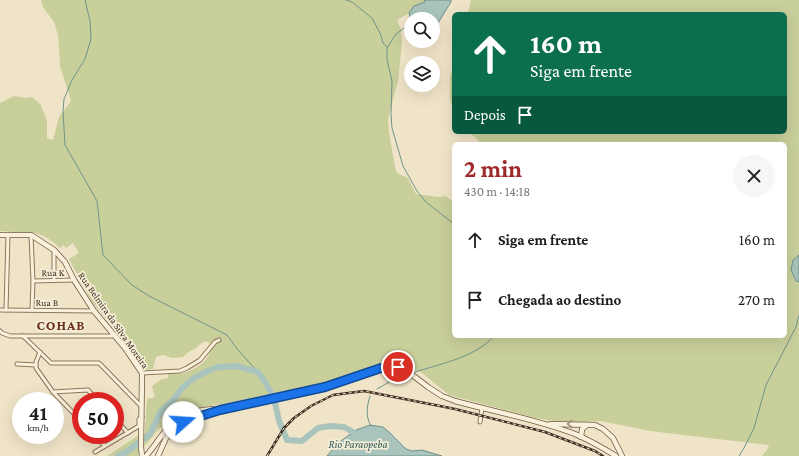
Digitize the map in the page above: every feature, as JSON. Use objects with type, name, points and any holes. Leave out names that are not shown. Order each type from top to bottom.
[{"type":"main road","points":[[0,235],[31,235]]},
{"type":"main road","name":"Rua Belmira da Silva Moreira","points":[[31,235],[54,250],[65,262],[74,280],[94,311],[125,348],[142,373],[142,456]]},
{"type":"main road","points":[[158,456],[166,438],[174,429],[188,420],[220,410],[325,387],[381,368],[398,367],[442,396],[455,401],[544,424],[581,437],[616,456]]},
{"type":"main road","points":[[146,456],[162,435],[179,419],[201,410],[220,410]]},
{"type":"main road","points":[[544,424],[595,425],[603,429],[613,438],[622,456]]},
{"type":"main road","points":[[581,437],[582,429],[587,425]]},
{"type":"main road","points":[[603,448],[608,448],[615,442]]},
{"type":"street","points":[[6,310],[8,235]]},
{"type":"street","points":[[31,235],[33,281],[32,310]]},
{"type":"street","points":[[54,250],[54,280]]},
{"type":"street","name":"Rua K","points":[[33,281],[74,280]]},
{"type":"street","name":"Rua B","points":[[0,310],[94,311]]},
{"type":"street","points":[[0,331],[10,336],[114,336]]},
{"type":"street","points":[[23,336],[51,363],[99,363],[142,406]]},
{"type":"street","points":[[142,373],[180,371],[200,360],[215,342],[219,340]]},
{"type":"street","points":[[40,352],[36,362],[36,368],[53,392],[88,390],[90,392]]},
{"type":"street","points":[[17,364],[36,365]]},
{"type":"street","points":[[64,403],[72,412]]},
{"type":"street","points":[[480,422],[482,408]]},
{"type":"street","points":[[95,452],[139,426],[139,419],[142,417]]},
{"type":"street","points":[[124,429],[128,433]]},
{"type":"green space","points":[[41,0],[424,0],[425,2],[414,6],[410,12],[404,12],[404,16],[397,20],[401,30],[402,41],[398,81],[388,119],[389,132],[397,173],[408,178],[416,194],[439,197],[445,196],[452,201],[452,338],[787,338],[787,142],[480,142],[471,134],[787,134],[787,12],[468,12],[471,0],[799,0],[799,456],[762,456],[769,445],[650,431],[601,421],[556,421],[535,418],[449,395],[422,373],[407,365],[398,363],[386,365],[329,383],[295,391],[199,408],[169,421],[159,429],[144,447],[147,399],[155,397],[152,386],[162,379],[168,378],[168,374],[188,372],[203,363],[214,346],[206,341],[183,357],[172,358],[163,355],[156,357],[153,369],[144,370],[91,300],[69,259],[79,253],[73,243],[66,248],[63,245],[60,248],[41,235],[33,233],[0,231],[0,103],[14,96],[26,98],[32,97],[41,105],[47,121],[47,138],[53,140],[59,117],[71,101],[60,66],[58,35],[54,22],[43,7]]},
{"type":"green space","points":[[452,71],[452,106],[450,100],[450,76]]},
{"type":"green space","points":[[139,435],[138,456],[107,456]]},
{"type":"water","points":[[424,0],[451,0],[440,20],[440,12],[410,12],[414,6],[425,2]]},
{"type":"water","points":[[799,255],[799,282],[796,281],[791,270],[793,260]]},
{"type":"water","name":"Rio Paraopeba","points":[[370,425],[383,427],[406,449],[412,451],[422,450],[442,456],[327,456],[338,443],[356,430]]},
{"type":"waterway","points":[[85,0],[90,21],[91,39],[85,59],[72,80],[64,99],[63,111],[65,145],[97,201],[103,255],[132,285],[149,296],[227,335],[238,350],[258,372]]},
{"type":"waterway","points":[[346,0],[352,2],[372,18],[381,35],[383,43],[387,47]]},
{"type":"waterway","points":[[404,28],[396,34],[387,48],[387,60],[392,81],[392,128],[403,166],[417,191],[426,202],[452,222]]},
{"type":"waterway","points":[[739,456],[754,428],[766,385],[796,327],[799,315]]},
{"type":"waterway","points":[[412,373],[467,355],[486,344],[492,338]]},
{"type":"waterway","points":[[118,456],[125,453],[150,434],[161,411],[173,400],[183,387],[194,378],[219,367],[236,366],[258,372],[274,398],[279,421],[287,440],[302,441],[318,428],[330,426],[344,427],[360,436]]},
{"type":"waterway","points":[[377,389],[398,377],[407,374]]},
{"type":"waterway","points":[[370,396],[367,411],[371,426]]},
{"type":"railway","points":[[267,456],[284,428],[294,418],[311,406],[333,395],[364,391],[455,409],[545,432],[595,451],[603,456]]},
{"type":"district","name":"COHAB","points":[[61,325]]},
{"type":"route","points":[[183,422],[220,410],[325,387],[381,368],[398,367]]}]
